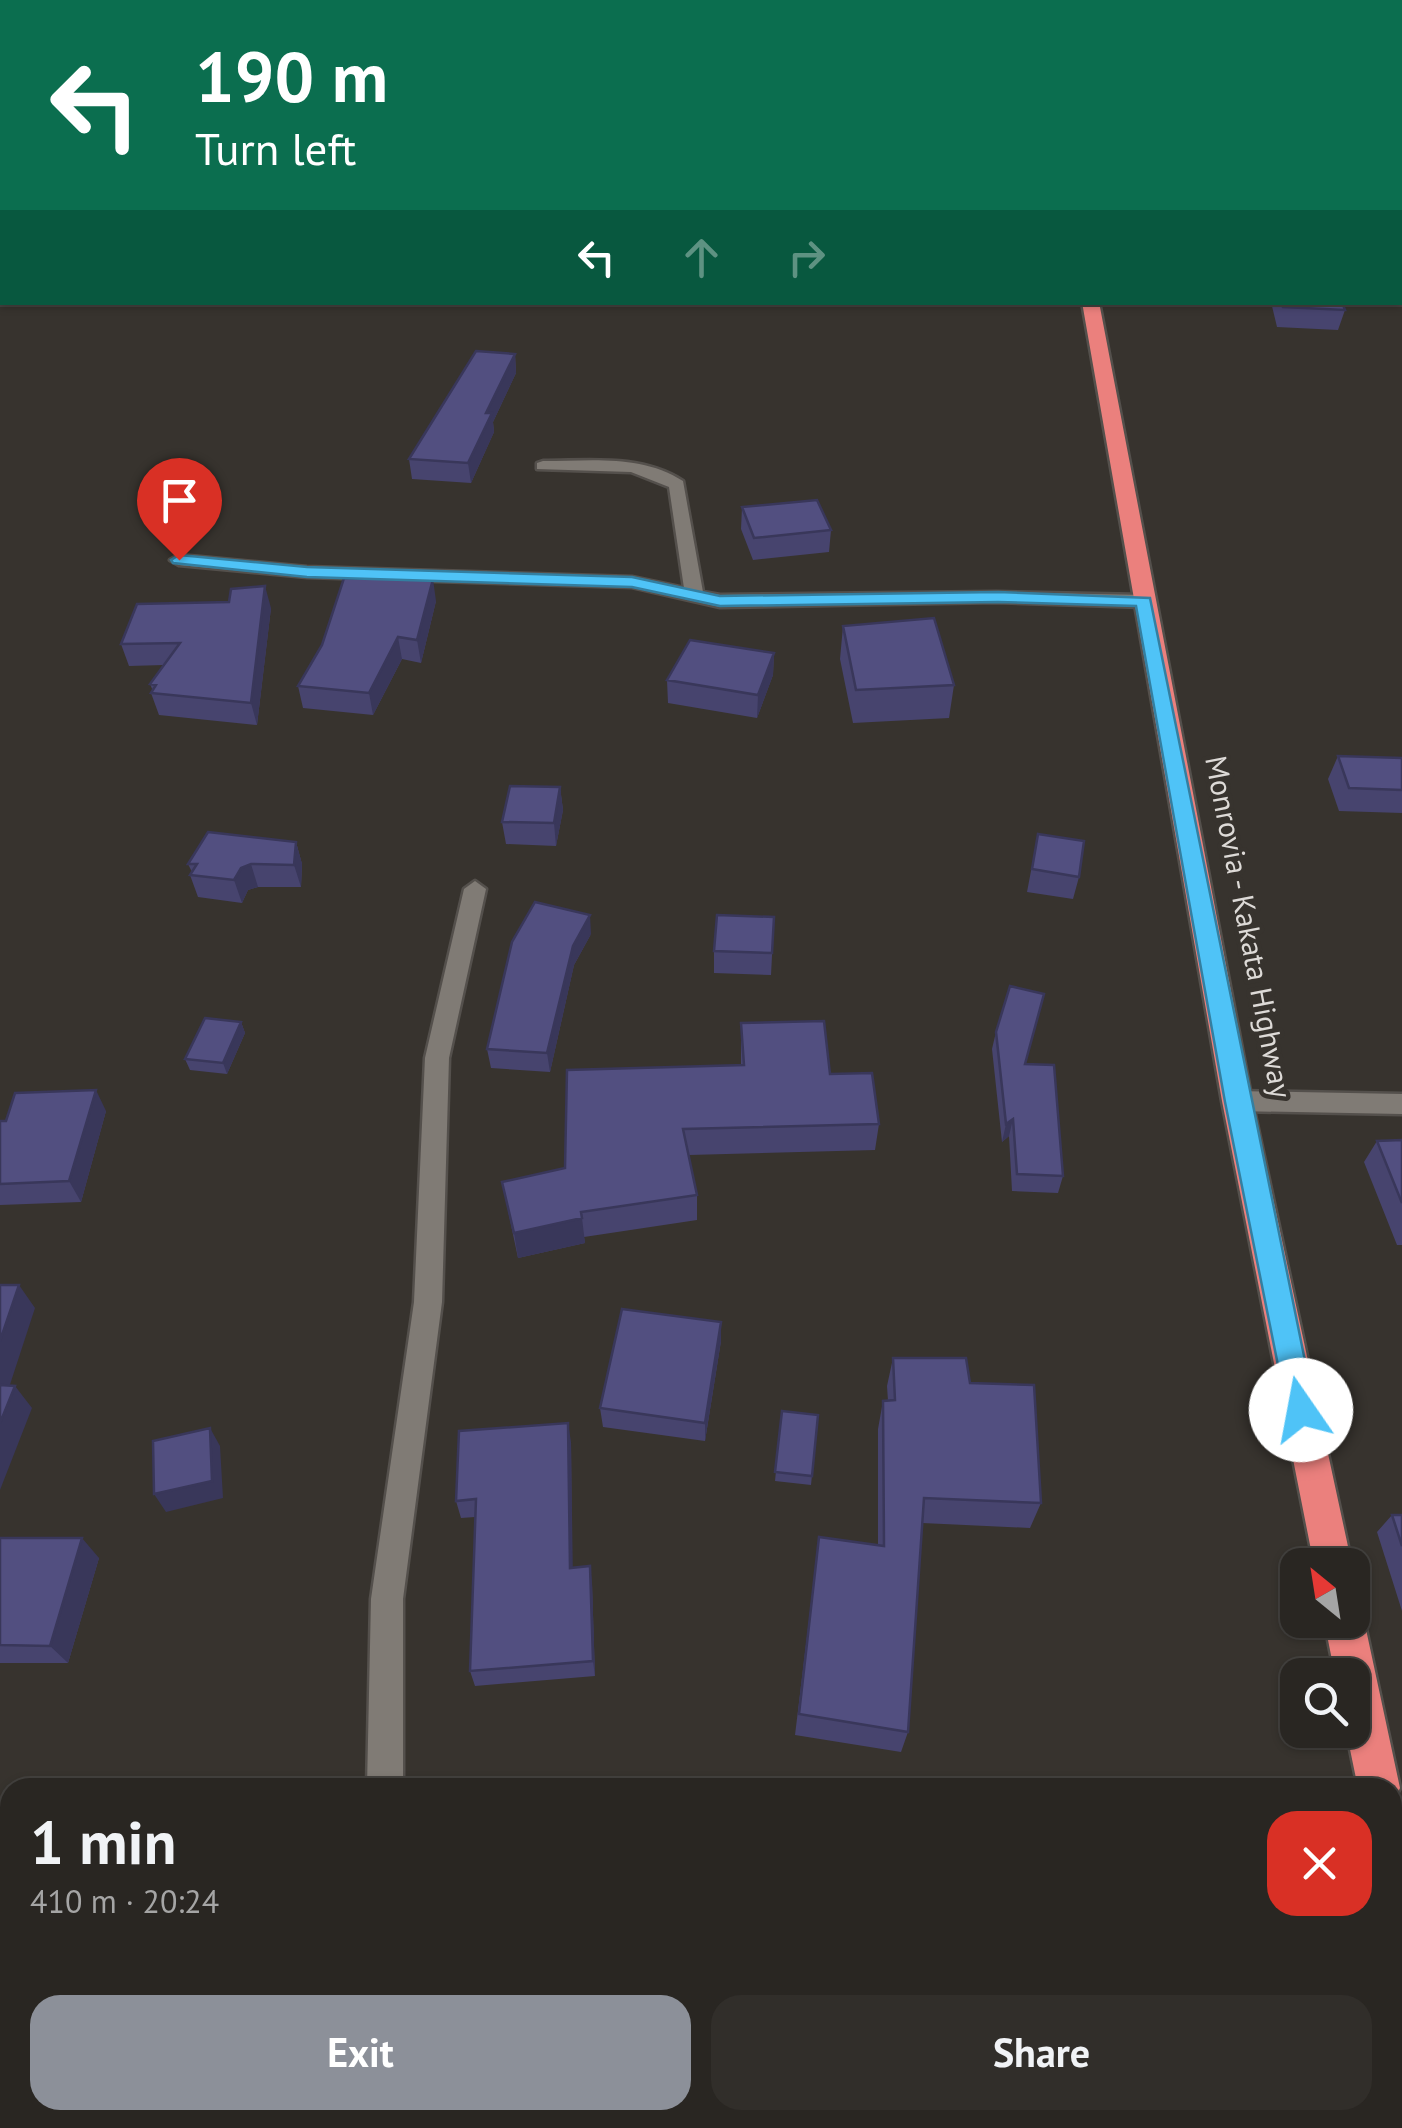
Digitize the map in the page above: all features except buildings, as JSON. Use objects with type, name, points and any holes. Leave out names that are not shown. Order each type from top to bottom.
[{"type":"highway","name":"Monrovia - Kakata Highway","points":[[1091,305],[1237,1102],[1329,1548]]},
{"type":"highway","points":[[1348,1638],[1377,1778]]},
{"type":"street","points":[[543,466],[643,468],[668,476],[678,485],[694,594]]},
{"type":"street","points":[[179,560],[307,572],[632,582],[720,601],[998,597],[1144,601]]},
{"type":"street","points":[[385,1778],[387,1598],[428,1302],[429,1194],[438,1058],[476,889]]},
{"type":"street","points":[[1237,1102],[1402,1104]]},
{"type":"route","points":[[179,560],[307,572],[632,582],[720,601],[998,597],[1144,601],[1237,1102],[1301,1410]]}]
